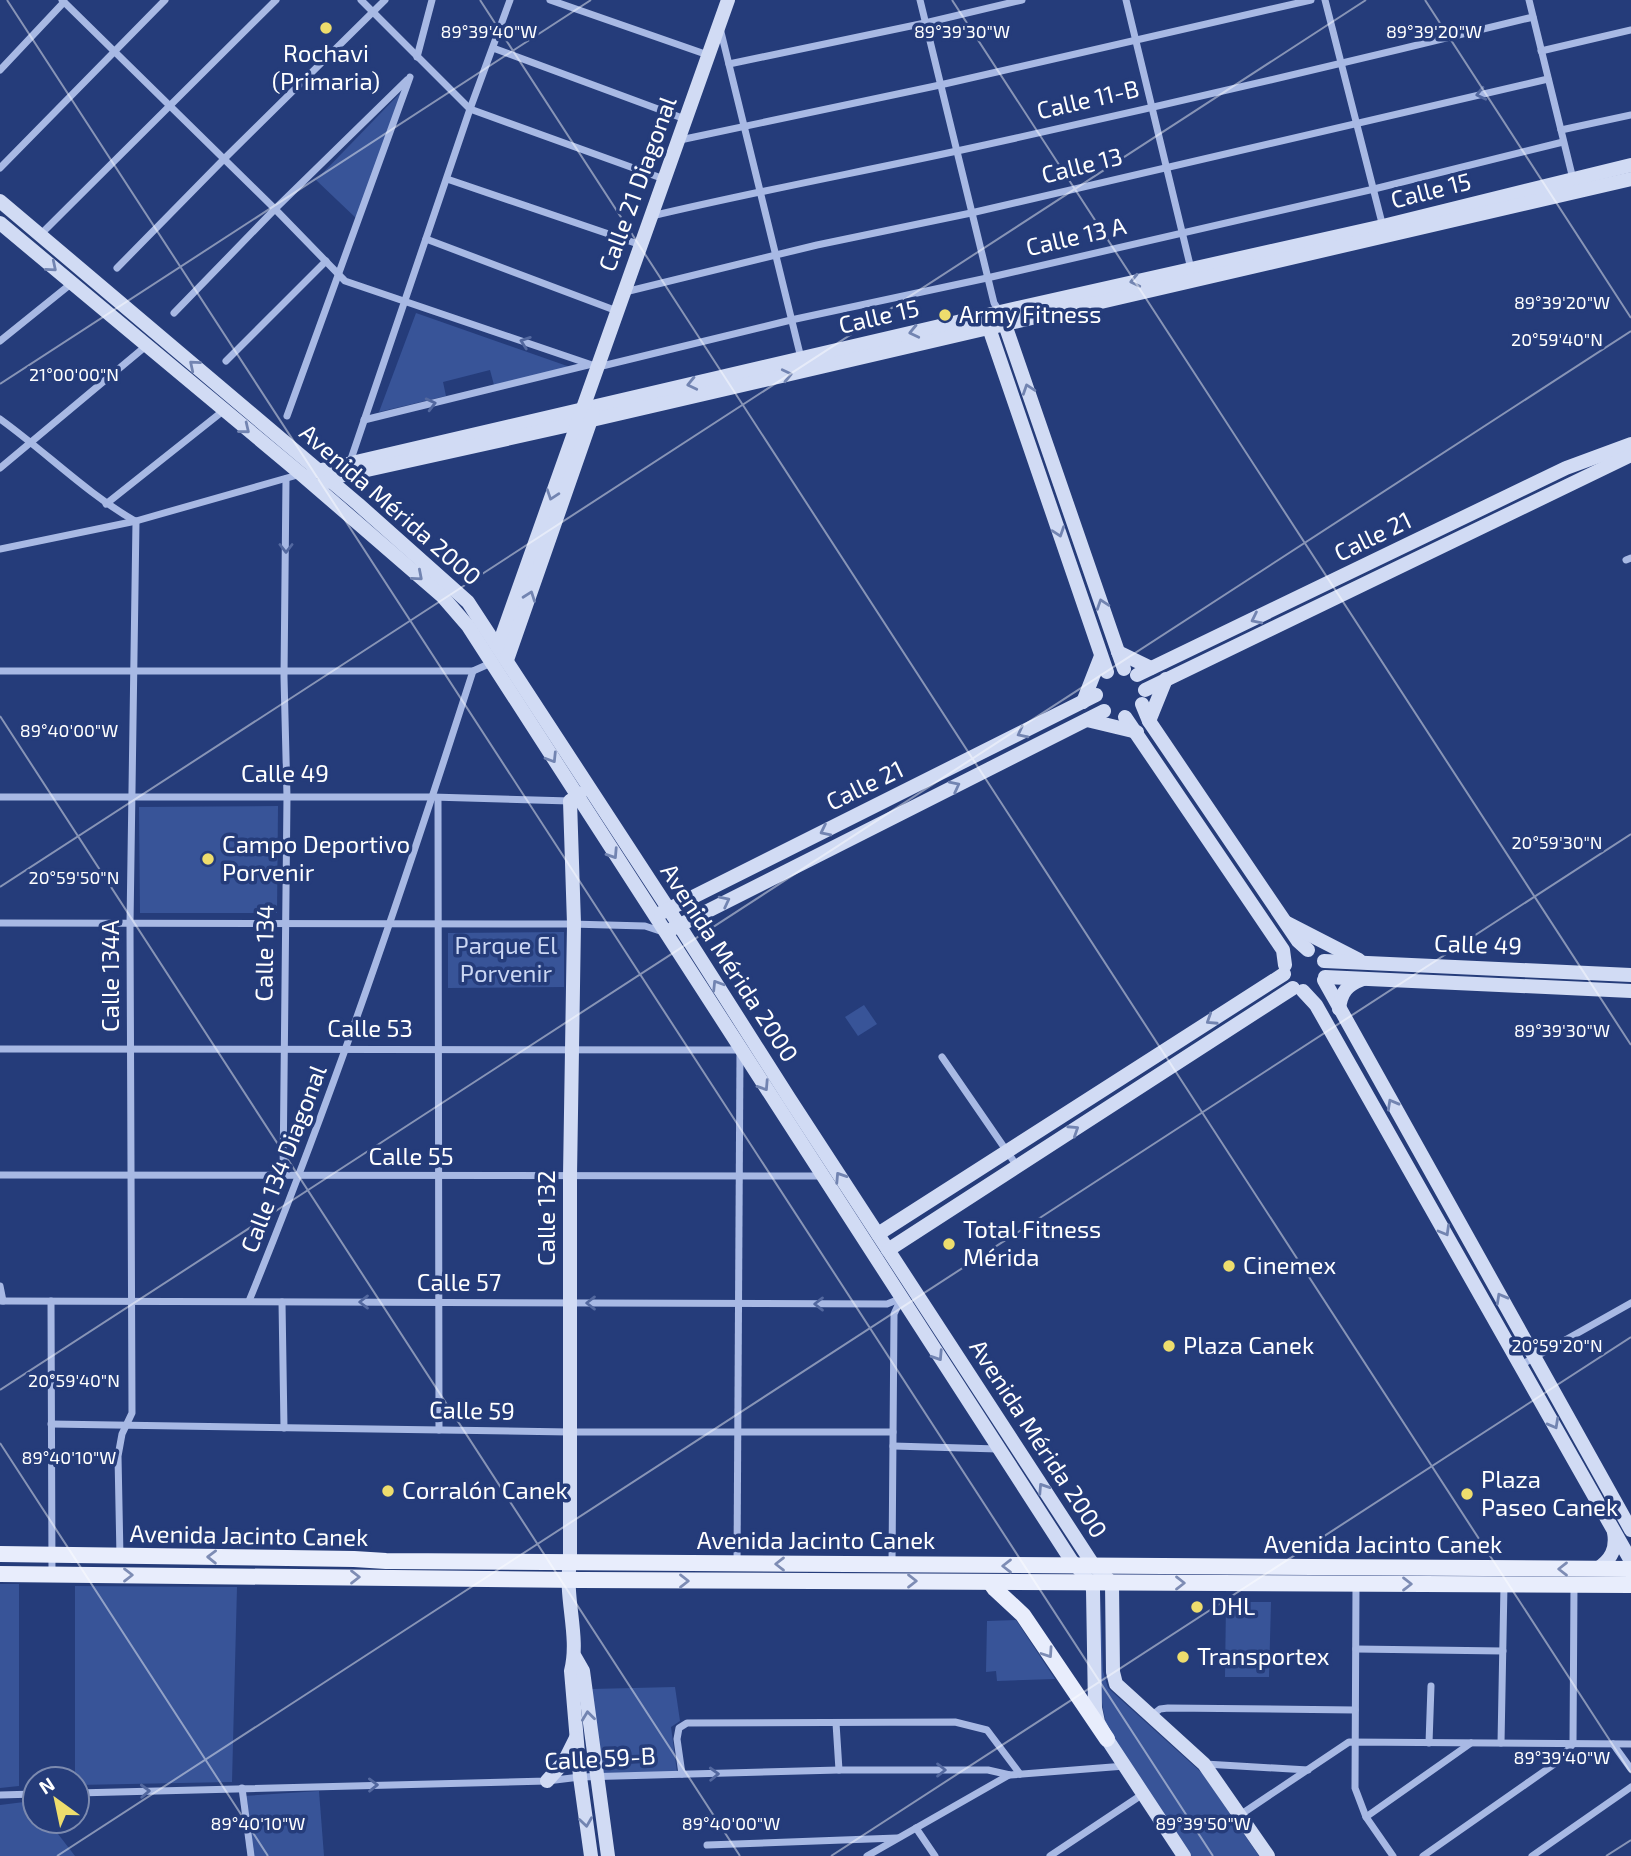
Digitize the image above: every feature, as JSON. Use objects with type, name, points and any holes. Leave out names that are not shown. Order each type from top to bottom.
[{"type":"main road","name":"Avenida Jacinto Canek","points":[[0,1554],[518,1570],[567,1580],[652,1581],[1112,1583],[1631,1569]]},
{"type":"main road","name":"Avenida Jacinto Canek","points":[[0,1574],[518,1570],[570,1562],[737,1563],[1094,1566],[1504,1584],[1631,1585]]},
{"type":"main road","points":[[990,1582],[1023,1615],[1107,1739]]},
{"type":"street","points":[[0,168],[165,0]]},
{"type":"street","points":[[28,246],[276,0]]},
{"type":"street","points":[[361,0],[470,109],[664,180]]},
{"type":"street","points":[[117,268],[223,159],[385,0]]},
{"type":"street","points":[[417,57],[432,0]]},
{"type":"street","points":[[350,462],[470,109],[510,0]]},
{"type":"street","points":[[550,0],[708,55]]},
{"type":"street","name":"Calle 21 Diagonal","points":[[499,662],[586,415],[594,366],[618,311],[728,0]]},
{"type":"street","points":[[919,0],[996,316],[1047,498],[1107,672]]},
{"type":"street","points":[[729,64],[1022,0]]},
{"type":"street","points":[[1126,0],[1191,269]]},
{"type":"street","points":[[678,140],[940,85],[1311,0]]},
{"type":"street","points":[[1325,0],[1384,231]]},
{"type":"street","points":[[1529,0],[1573,179]]},
{"type":"street","points":[[0,70],[63,1],[345,281],[594,366]]},
{"type":"street","name":"Calle 11-B","points":[[651,216],[1342,64],[1533,17]]},
{"type":"street","points":[[719,24],[801,358]]},
{"type":"street","points":[[1541,51],[1631,30]]},
{"type":"street","points":[[493,48],[685,119]]},
{"type":"street","points":[[174,313],[275,209],[410,77],[287,415]]},
{"type":"street","name":"Calle 13","points":[[624,292],[775,255],[971,213],[1548,79]]},
{"type":"street","points":[[1561,130],[1631,115]]},
{"type":"street","name":"Calle 13 A","points":[[364,420],[791,320],[987,278],[1563,142]]},
{"type":"street","name":"Calle 15","points":[[301,474],[324,476],[368,470],[1191,269],[1384,231],[1631,165]]},
{"type":"street","name":"Calle 15","points":[[315,487],[324,476],[350,462],[586,415],[801,358],[1631,178]]},
{"type":"street","points":[[447,179],[641,245]]},
{"type":"street","name":"Avenida Mérida 2000","points":[[0,201],[358,504],[468,602],[498,647],[499,662],[573,799],[649,921],[664,932],[878,1234],[1094,1566],[1112,1583]]},
{"type":"street","name":"Avenida Mérida 2000","points":[[0,223],[301,474],[455,608],[499,662],[589,789],[679,925],[822,1177],[1075,1566],[1091,1583]]},
{"type":"street","points":[[426,239],[618,311]]},
{"type":"street","points":[[226,360],[326,261]]},
{"type":"street","points":[[0,341],[72,283]]},
{"type":"street","points":[[996,316],[1064,494],[1118,652],[1143,697],[1149,721],[1298,941],[1324,961],[1324,979],[1339,1009],[1631,1530]]},
{"type":"street","points":[[0,468],[146,346]]},
{"type":"street","points":[[106,505],[223,411]]},
{"type":"street","name":"Calle 21 Diagonal","points":[[498,647],[586,415]]},
{"type":"street","points":[[0,419],[33,442],[106,505],[136,521]]},
{"type":"street","name":"Calle 21","points":[[1130,672],[1151,668],[1566,468],[1631,444]]},
{"type":"street","name":"Calle 21","points":[[1143,697],[1166,679],[1631,455]]},
{"type":"street","points":[[358,504],[354,489],[368,470]]},
{"type":"street","points":[[0,549],[136,521],[301,474]]},
{"type":"street","name":"Calle 134","points":[[283,1175],[287,797],[286,479]]},
{"type":"street","points":[[1047,498],[1064,494]]},
{"type":"street","points":[[1469,516],[1475,530]]},
{"type":"street","name":"Calle 134A","points":[[120,1556],[118,1456],[122,1434],[132,1413],[131,796],[136,521]]},
{"type":"street","points":[[1317,589],[1323,605]]},
{"type":"street","points":[[1118,652],[1151,668]]},
{"type":"street","points":[[1089,699],[1101,656]]},
{"type":"street","points":[[0,671],[473,671],[499,662]]},
{"type":"street","name":"Calle 134 Diagonal","points":[[249,1301],[347,1048],[435,798],[473,671]]},
{"type":"street","points":[[1107,672],[1130,672]]},
{"type":"street","points":[[1089,699],[1107,672]]},
{"type":"street","points":[[1149,721],[1166,679]]},
{"type":"street","points":[[1089,699],[1104,711],[1125,717],[1138,710],[1143,697]]},
{"type":"street","name":"Calle 21","points":[[649,921],[668,909],[1089,699]]},
{"type":"street","name":"Calle 21","points":[[664,932],[1104,711]]},
{"type":"street","points":[[1125,717],[1283,950],[1292,992],[1316,1005],[1631,1561]]},
{"type":"street","points":[[1087,720],[1137,732]]},
{"type":"street","points":[[573,799],[589,789]]},
{"type":"street","name":"Calle 49","points":[[0,797],[573,799]]},
{"type":"street","points":[[435,798],[440,924],[439,1430]]},
{"type":"street","name":"Calle 132","points":[[573,799],[575,924],[570,1176],[570,1562],[567,1580],[575,1657],[572,1671],[580,1777],[591,1856]]},
{"type":"street","points":[[886,801],[894,817]]},
{"type":"street","points":[[1208,837],[1222,828]]},
{"type":"street","points":[[0,923],[575,924],[649,921]]},
{"type":"street","points":[[1284,921],[1363,963]]},
{"type":"street","points":[[1269,984],[1275,964],[1274,937]]},
{"type":"street","points":[[878,1234],[1269,984],[1285,969],[1297,951],[1308,950]]},
{"type":"street","name":"Calle 49","points":[[1324,961],[1631,975]]},
{"type":"street","points":[[1513,985],[1516,969]]},
{"type":"street","points":[[888,1250],[1292,992],[1315,989],[1324,979]]},
{"type":"street","name":"Calle 49","points":[[1324,979],[1631,991]]},
{"type":"street","points":[[1339,1009],[1347,987],[1364,979]]},
{"type":"street","points":[[1292,992],[1316,1005]]},
{"type":"street","points":[[737,1563],[739,1176],[746,1046]]},
{"type":"street","name":"Calle 53","points":[[0,1049],[571,1049],[746,1046]]},
{"type":"street","points":[[942,1057],[1017,1167]]},
{"type":"street","points":[[1411,1172],[1425,1163]]},
{"type":"street","name":"Calle 55","points":[[0,1175],[822,1177]]},
{"type":"street","points":[[0,1286],[2,1301]]},
{"type":"street","name":"Calle 57","points":[[2,1301],[887,1304],[914,1290]]},
{"type":"street","points":[[892,1565],[894,1314],[901,1299]]},
{"type":"street","points":[[51,1301],[52,1574]]},
{"type":"street","points":[[282,1302],[284,1428]]},
{"type":"street","points":[[1521,1365],[1631,1303]]},
{"type":"street","name":"Calle 59","points":[[51,1424],[569,1432],[893,1432]]},
{"type":"street","points":[[893,1446],[999,1449]]},
{"type":"street","points":[[1597,1569],[1608,1561],[1612,1553],[1614,1531]]},
{"type":"street","points":[[652,1563],[652,1581]]},
{"type":"street","points":[[1356,1576],[1355,1788],[1366,1817],[1393,1856]]},
{"type":"street","points":[[1091,1583],[1095,1708],[1098,1721],[1182,1855]]},
{"type":"street","points":[[1112,1583],[1113,1672],[1116,1684],[1204,1764],[1268,1856]]},
{"type":"street","points":[[1501,1743],[1504,1584]]},
{"type":"street","points":[[1423,1856],[1556,1763],[1573,1744],[1574,1584]]},
{"type":"street","points":[[1356,1649],[1503,1651]]},
{"type":"street","name":"Calle 132","points":[[575,1657],[583,1671],[608,1856]]},
{"type":"street","points":[[1429,1742],[1431,1686]]},
{"type":"street","points":[[1150,1716],[1160,1709],[1168,1708],[1356,1710]]},
{"type":"street","points":[[682,1774],[677,1739],[679,1728],[687,1723],[955,1722],[987,1730],[1020,1774]]},
{"type":"street","points":[[836,1723],[839,1770]]},
{"type":"street","points":[[547,1781],[564,1762],[577,1737]]},
{"type":"street","points":[[1240,1815],[1349,1742],[1631,1744]]},
{"type":"street","points":[[1366,1817],[1471,1743]]},
{"type":"street","points":[[1614,1744],[1631,1769]]},
{"type":"street","points":[[1204,1764],[1308,1770]]},
{"type":"street","name":"Calle 59-B","points":[[91,1793],[547,1781],[580,1777],[839,1770],[988,1770],[1010,1775],[1125,1766]]},
{"type":"street","points":[[867,1856],[1010,1775]]},
{"type":"street","points":[[1532,1856],[1631,1787]]},
{"type":"street","points":[[242,1788],[251,1856]]},
{"type":"street","points":[[1050,1856],[1143,1794]]},
{"type":"street","points":[[0,1796],[21,1795]]},
{"type":"street","points":[[916,1828],[935,1856]]},
{"type":"street","points":[[707,1846],[897,1838]]},
{"type":"green space","points":[[405,88],[358,220],[316,180]]},
{"type":"green space","points":[[416,313],[570,367],[494,385],[490,370],[443,382],[446,396],[379,412]]},
{"type":"green space","name":"Campo Deportivo Porvenir","points":[[278,806],[277,913],[140,913],[139,807]]},
{"type":"green space","name":"Parque El Porvenir","points":[[564,932],[564,987],[448,988],[448,933]]},
{"type":"green space","points":[[864,1005],[877,1024],[858,1036],[845,1017]]},
{"type":"green space","points":[[0,1584],[19,1584],[19,1786],[0,1788]]},
{"type":"green space","points":[[75,1586],[237,1587],[232,1782],[91,1785],[91,1765],[75,1765]]},
{"type":"green space","points":[[1101,1600],[1103,1671],[1108,1688],[1202,1773],[1259,1856],[1190,1856],[1111,1737],[1100,1687]]},
{"type":"green space","points":[[1226,1602],[1271,1602],[1269,1677],[1225,1677]]},
{"type":"green space","points":[[1016,1620],[1055,1679],[997,1681],[996,1671],[986,1672],[987,1621]]},
{"type":"green space","points":[[675,1687],[680,1721],[671,1727],[677,1772],[603,1773],[591,1689]]},
{"type":"green space","points":[[319,1791],[324,1856],[251,1856],[243,1796]]},
{"type":"green space","points":[[21,1802],[21,1835],[59,1835],[75,1856],[0,1856],[0,1805]]},
{"type":"place","name":"Rochavi (Primaria)","points":[[326,28]]},
{"type":"place","name":"Army Fitness","points":[[945,315]]},
{"type":"place","name":"Campo Deportivo Porvenir","points":[[208,859]]},
{"type":"place","name":"Total Fitness Mérida","points":[[949,1244]]},
{"type":"place","name":"Cinemex","points":[[1229,1266]]},
{"type":"place","name":"Plaza Canek","points":[[1169,1346]]},
{"type":"place","name":"Corralón Canek","points":[[388,1491]]},
{"type":"place","name":"Plaza Paseo Canek","points":[[1467,1494]]},
{"type":"place","name":"DHL","points":[[1197,1607]]},
{"type":"place","name":"Transportex","points":[[1183,1657]]}]
